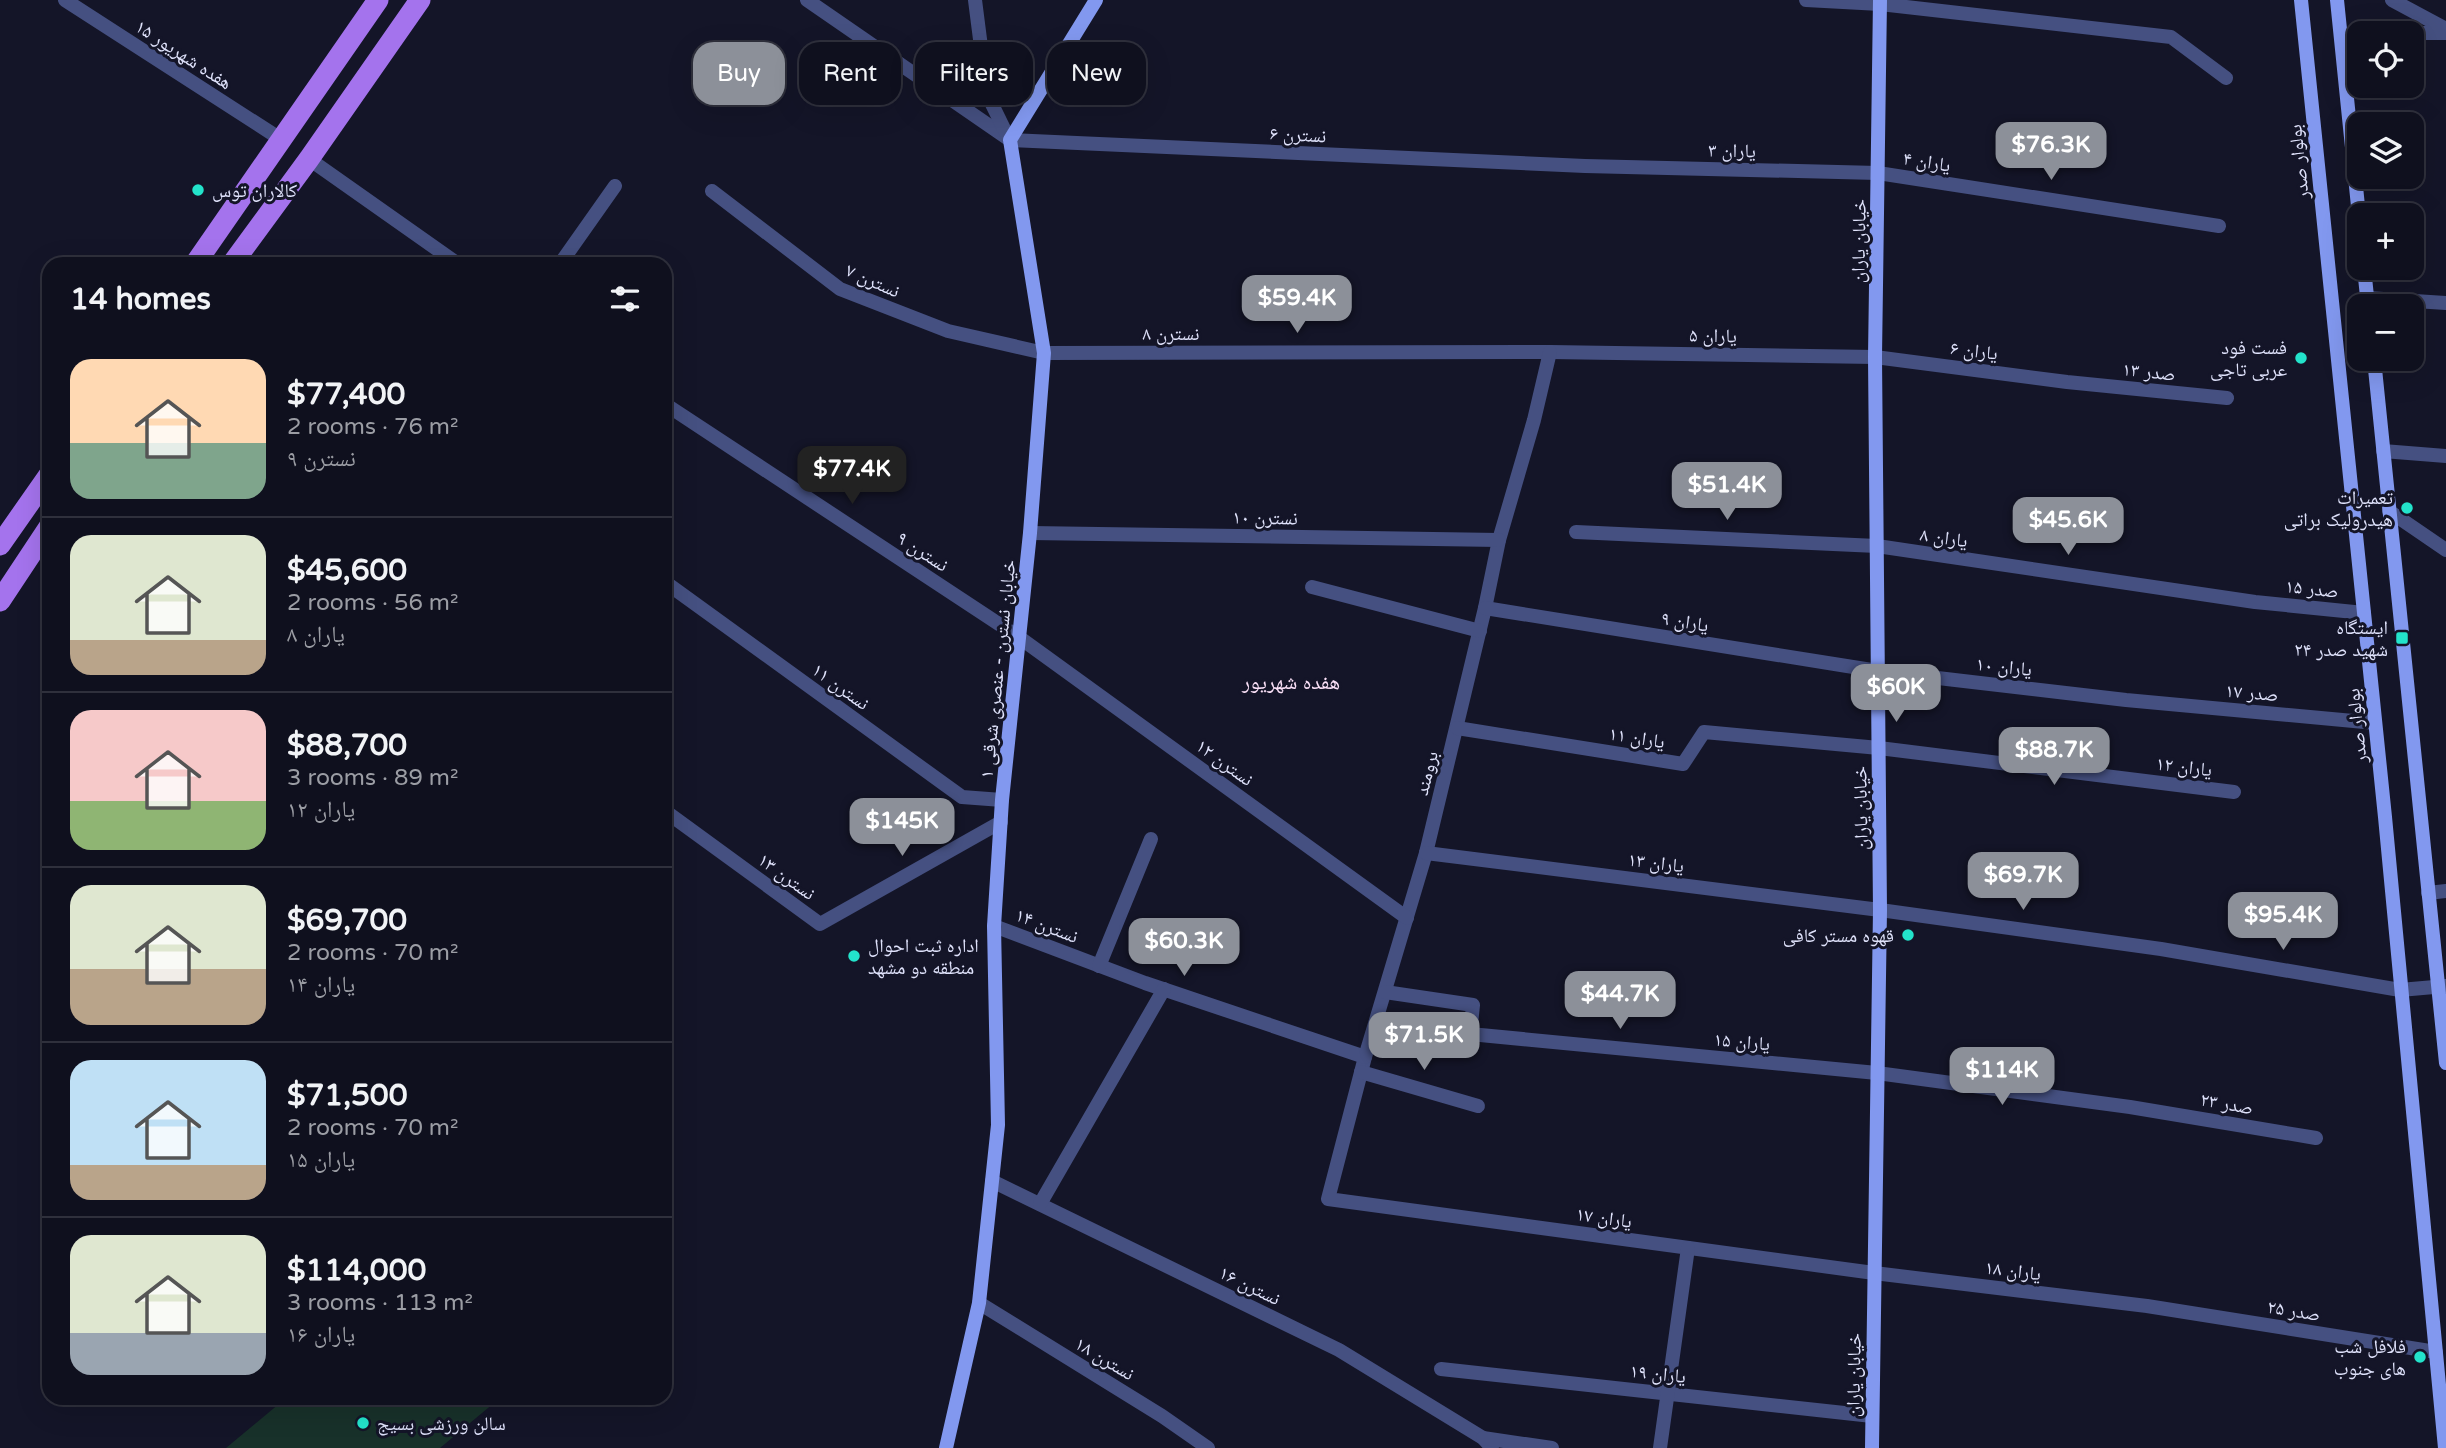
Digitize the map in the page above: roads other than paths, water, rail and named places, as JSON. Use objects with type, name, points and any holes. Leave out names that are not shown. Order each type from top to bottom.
[{"type":"main road","points":[[200,257],[379,0]]},
{"type":"main road","points":[[237,257],[420,0]]},
{"type":"main road","points":[[0,545],[42,485]]},
{"type":"main road","points":[[0,601],[42,538]]},
{"type":"street","name":"هفده شهریور ۱۵","points":[[65,0],[282,140]]},
{"type":"street","points":[[807,0],[1010,140]]},
{"type":"street","points":[[975,0],[980,42]]},
{"type":"street","points":[[1010,140],[1096,0]]},
{"type":"street","points":[[1805,0],[1880,2],[2171,37],[2226,78]]},
{"type":"street","name":"بولوار صدر","points":[[2301,0],[2445,1448]]},
{"type":"street","points":[[2337,0],[2358,203]]},
{"type":"street","points":[[2392,0],[2446,31]]},
{"type":"street","name":"خیابان یاران","points":[[1872,1448],[1880,910],[1875,357],[1880,2]]},
{"type":"street","points":[[2424,32],[2446,31]]},
{"type":"street","points":[[2343,54],[2347,52]]},
{"type":"street","points":[[965,110],[981,112],[988,105]]},
{"type":"street","points":[[993,105],[1010,140]]},
{"type":"street","name":"نسترن ۶","points":[[1010,140],[1586,166]]},
{"type":"street","name":"خیابان نسترن - عنصری شرقی ۱","points":[[946,1448],[979,1303],[998,1125],[993,926],[1002,800],[1030,533],[1044,353],[1010,140]]},
{"type":"street","points":[[309,159],[448,257]]},
{"type":"street","name":"یاران ۳","points":[[1586,166],[1878,173]]},
{"type":"street","name":"یاران ۴","points":[[1878,173],[2219,226]]},
{"type":"street","points":[[565,257],[615,186]]},
{"type":"street","name":"نسترن ۷","points":[[712,191],[840,289],[948,331],[1044,353]]},
{"type":"street","points":[[2424,303],[2446,303]]},
{"type":"street","name":"نسترن ۸","points":[[1044,353],[1550,352]]},
{"type":"street","name":"یاران ۵","points":[[1550,352],[1875,357]]},
{"type":"street","name":"برومند","points":[[1328,1199],[1363,1064],[1426,853],[1480,631],[1499,540],[1534,420],[1550,352]]},
{"type":"street","name":"یاران ۶","points":[[1875,357],[2067,382]]},
{"type":"street","points":[[2375,371],[2428,893],[2442,985],[2446,1063]]},
{"type":"street","name":"صدر ۱۳","points":[[2067,382],[2227,398]]},
{"type":"street","name":"نسترن ۹","points":[[672,409],[1020,638]]},
{"type":"street","points":[[2383,451],[2446,456]]},
{"type":"street","points":[[2389,512],[2446,550]]},
{"type":"street","name":"یاران ۸","points":[[1576,532],[1877,546],[2255,602]]},
{"type":"street","name":"نسترن ۱۰","points":[[1030,533],[1499,540]]},
{"type":"street","name":"نسترن ۱۱","points":[[672,587],[962,797],[1002,800]]},
{"type":"street","points":[[1312,587],[1480,631]]},
{"type":"street","name":"صدر ۱۵","points":[[2255,602],[2364,613]]},
{"type":"street","name":"یاران ۹","points":[[1485,608],[1878,671]]},
{"type":"street","name":"نسترن ۱۲","points":[[1020,638],[1407,918]]},
{"type":"street","name":"یاران ۱۰","points":[[1878,671],[2126,699]]},
{"type":"street","name":"صدر ۱۷","points":[[2126,699],[2375,723]]},
{"type":"street","name":"یاران ۱۱","points":[[1457,728],[1683,764],[1704,732],[1879,748]]},
{"type":"street","name":"یاران ۱۲","points":[[1879,748],[2234,792]]},
{"type":"street","name":"نسترن ۱۳","points":[[672,816],[820,924],[1001,822]]},
{"type":"street","points":[[1099,966],[1151,839]]},
{"type":"street","name":"یاران ۱۳","points":[[1426,853],[1880,910],[2161,949],[2400,990],[2442,985]]},
{"type":"street","points":[[2428,893],[2446,891]]},
{"type":"street","name":"نسترن ۱۴","points":[[993,926],[1478,1107]]},
{"type":"street","points":[[1040,1204],[1164,989]]},
{"type":"street","name":"یاران ۱۵","points":[[1385,992],[1473,1005],[1470,1034],[1877,1073]]},
{"type":"street","name":"صدر ۲۳","points":[[1877,1073],[2130,1107],[2316,1138]]},
{"type":"street","name":"نسترن ۱۶","points":[[992,1181],[1339,1350],[1487,1443]]},
{"type":"street","name":"یاران ۱۷","points":[[1328,1199],[1874,1273]]},
{"type":"street","points":[[1660,1448],[1688,1248]]},
{"type":"street","name":"یاران ۱۸","points":[[1874,1273],[2147,1306]]},
{"type":"street","name":"نسترن ۱۸","points":[[979,1303],[1163,1416],[1208,1448]]},
{"type":"street","name":"صدر ۲۵","points":[[2147,1306],[2436,1352]]},
{"type":"street","name":"یاران ۱۹","points":[[1441,1369],[1872,1416]]},
{"type":"street","points":[[1487,1443],[1552,1448]]},
{"type":"place","name":"كالاران توس","points":[[198,190]]},
{"type":"place","name":"فست فود عربی تاجی","points":[[2301,358]]},
{"type":"place","name":"تعمیرات هیدرولیک براتی","points":[[2407,508]]},
{"type":"place","name":"ایستگاه شهید صدر ۲۴","points":[[2402,638]]},
{"type":"place","name":"قهوه مستر کافی","points":[[1908,935]]},
{"type":"place","name":"اداره ثبت احوال منطقه دو مشهد","points":[[854,956]]},
{"type":"place","name":"فلافل شب های جنوب","points":[[2420,1357]]},
{"type":"place","name":"سالن ورزشی بسیج","points":[[363,1423]]},
{"type":"district","name":"هفده شهریور","points":[[1291,682]]}]
